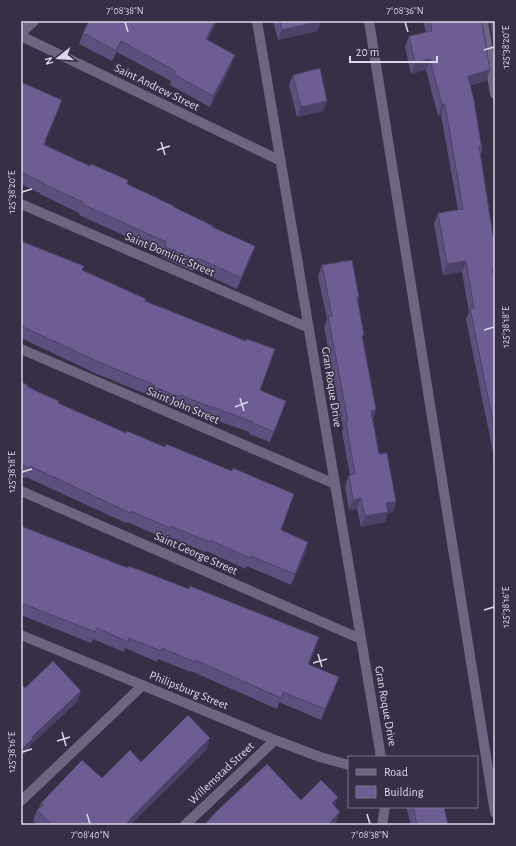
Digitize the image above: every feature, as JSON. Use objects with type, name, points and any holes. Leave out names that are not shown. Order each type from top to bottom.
[{"type":"street","points":[[21,33],[34,21]]},
{"type":"street","name":"Gran Roque Drive","points":[[258,21],[381,756]]},
{"type":"street","points":[[370,21],[495,814]]},
{"type":"street","points":[[483,21],[495,94]]},
{"type":"street","name":"Saint Andrew Street","points":[[21,36],[281,161]]},
{"type":"street","name":"Saint Dominic Street","points":[[21,204],[309,328]]},
{"type":"street","name":"Saint John Street","points":[[21,349],[335,484]]},
{"type":"street","name":"Saint George Street","points":[[21,490],[361,639]]},
{"type":"street","name":"Philipsburg Street","points":[[21,635],[274,740],[320,757],[348,765]]},
{"type":"street","points":[[21,801],[143,685]]},
{"type":"street","name":"Willemstad Street","points":[[185,825],[274,740]]},
{"type":"street","points":[[382,825],[385,808]]},
{"type":"building","points":[[89,21],[215,21],[206,39],[235,55],[213,96],[174,74],[175,71],[121,41],[116,51],[83,33]]},
{"type":"building","points":[[280,21],[320,21],[282,30]]},
{"type":"building","points":[[430,21],[482,21],[490,70],[468,76],[474,100],[482,150],[479,146],[495,249],[495,273],[492,269],[495,282],[495,432],[470,308],[474,308],[466,261],[447,264],[438,213],[463,209],[445,104],[442,105],[430,59],[415,63],[409,36],[432,31]]},
{"type":"building","points":[[320,68],[327,101],[301,107],[293,75]]},
{"type":"building","points":[[21,82],[62,100],[44,145],[90,166],[91,164],[128,180],[127,184],[174,206],[213,226],[212,227],[255,246],[241,278],[198,258],[197,260],[165,247],[166,242],[82,204],[83,202],[43,184],[44,183],[21,172]]},
{"type":"building","points":[[21,241],[84,266],[82,270],[146,299],[145,301],[246,341],[247,339],[275,349],[260,390],[286,401],[274,432],[253,422],[181,395],[180,397],[154,387],[155,385],[101,363],[21,326]]},
{"type":"building","points":[[352,260],[364,335],[362,336],[376,410],[371,411],[379,454],[387,453],[396,502],[386,503],[388,512],[365,516],[361,498],[353,500],[349,475],[355,474],[346,422],[348,421],[328,316],[332,316],[322,265]]},
{"type":"building","points":[[21,382],[28,385],[27,387],[59,401],[58,403],[126,433],[127,431],[165,447],[166,444],[232,471],[233,468],[294,494],[281,530],[308,542],[295,574],[251,556],[250,558],[210,540],[209,542],[171,526],[170,528],[131,511],[130,513],[30,466],[29,468],[21,464]]},
{"type":"building","points":[[21,526],[128,568],[129,566],[189,589],[190,586],[319,637],[308,664],[339,677],[325,709],[283,692],[281,698],[195,660],[195,662],[162,648],[161,651],[129,638],[128,642],[97,628],[95,632],[21,603]]},
{"type":"building","points":[[53,661],[81,691],[32,737],[33,738],[21,750],[21,684],[25,688]]},
{"type":"building","points":[[188,715],[210,738],[125,825],[52,825],[37,810],[43,805],[41,803],[82,760],[102,778],[130,750],[141,762]]},
{"type":"building","points":[[267,764],[301,800],[321,780],[338,797],[332,803],[340,812],[328,825],[204,825],[218,810]]},
{"type":"building","points":[[413,808],[444,808],[448,825],[417,825]]}]
